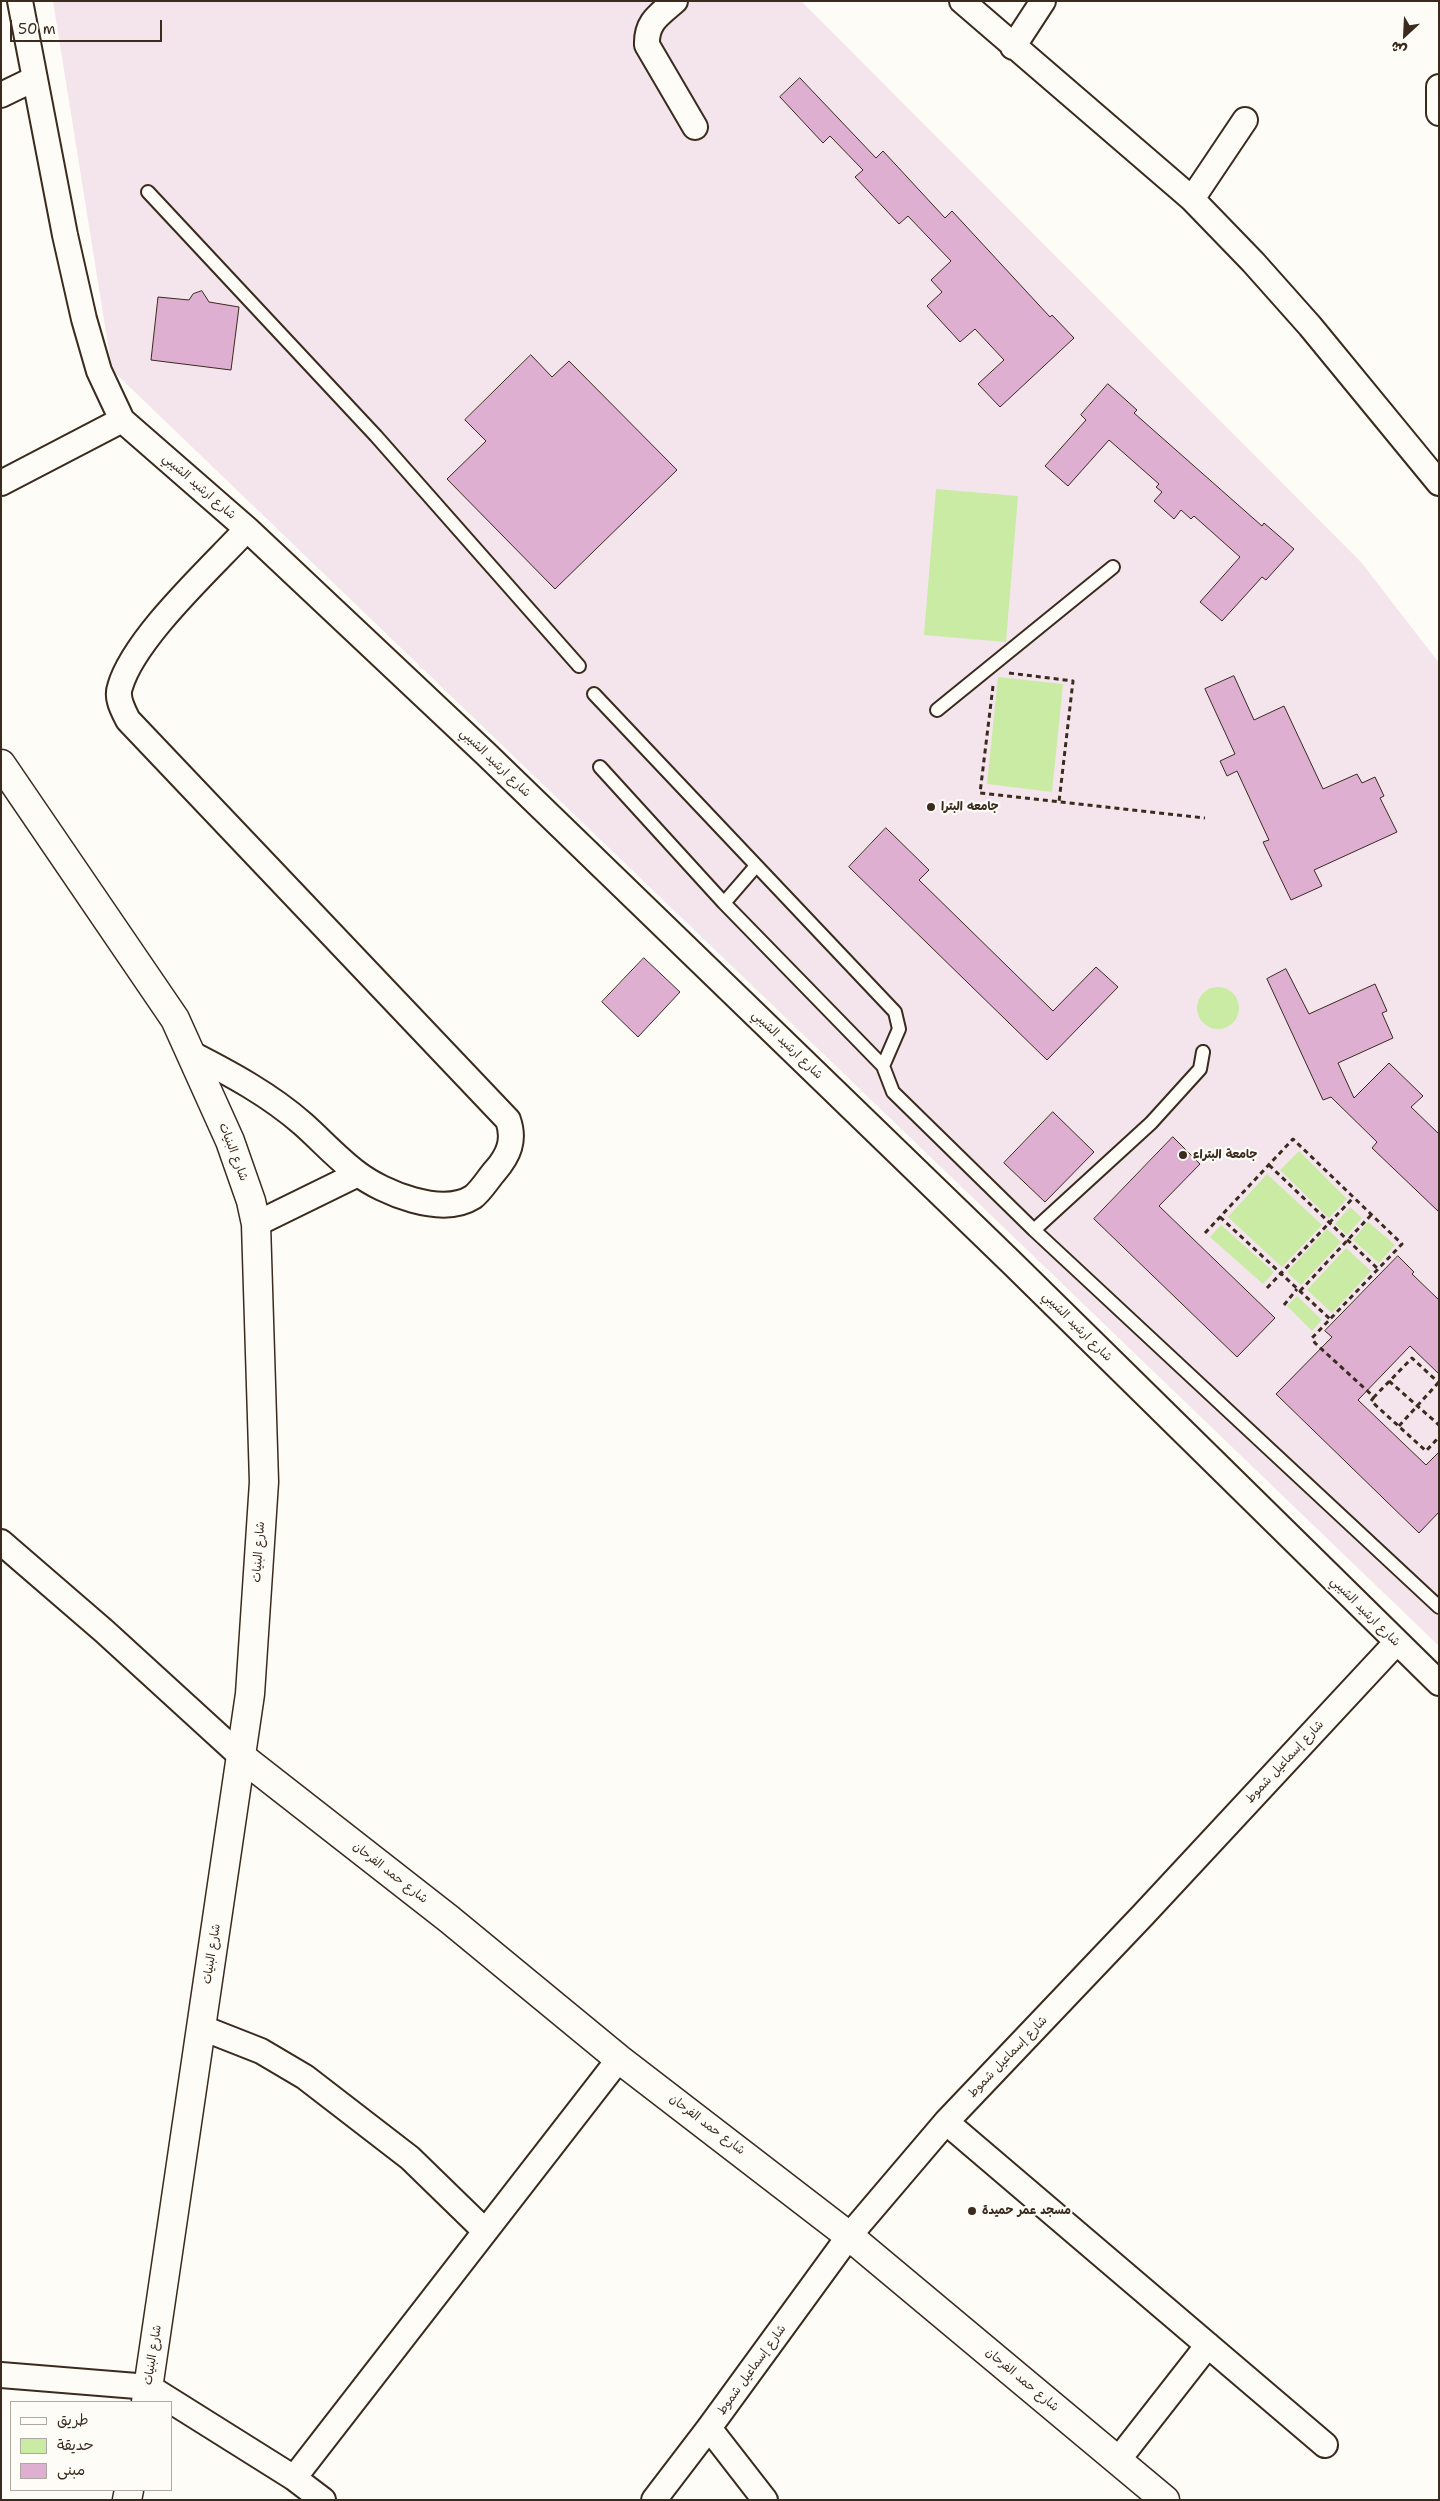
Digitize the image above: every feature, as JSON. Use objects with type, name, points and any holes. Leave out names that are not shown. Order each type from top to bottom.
[{"type":"main road","name":"شارع البنيات","points":[[1,764],[175,1019],[230,1141],[251,1201],[256,1224],[264,1482],[250,1694],[243,1758],[200,2027],[147,2395]]},
{"type":"main road","name":"شارع حمد الفرحان","points":[[243,1758],[449,1919],[619,2059],[849,2236],[1165,2500]]},
{"type":"street","points":[[1,483],[122,420],[99,371],[84,318],[34,79],[20,1]]},
{"type":"street","points":[[675,1],[657,18],[647,32],[648,45],[695,127]]},
{"type":"street","points":[[962,1],[1013,47],[1192,199],[1253,262],[1310,326],[1439,483]]},
{"type":"street","points":[[1013,47],[1043,1]]},
{"type":"street","points":[[1,95],[34,79]]},
{"type":"street","points":[[1439,87],[1439,114]]},
{"type":"street","points":[[1192,199],[1246,120]]},
{"type":"street","name":"شارع ارشيد الشيبي","points":[[122,420],[247,529],[486,754],[992,1243],[1396,1643],[1439,1683]]},
{"type":"street","points":[[192,1054],[235,1076],[268,1097],[303,1124],[358,1174],[403,1197],[443,1206],[464,1202],[474,1196],[505,1159],[511,1144],[512,1132],[508,1120],[128,720],[121,706],[119,689],[135,656],[158,624],[247,529]]},
{"type":"street","points":[[256,1224],[358,1174]]},
{"type":"street","points":[[1,1542],[104,1631],[243,1758]]},
{"type":"street","name":"شارع إسماعيل شموط","points":[[654,2500],[849,2236],[946,2122],[1144,1915],[1396,1643]]},
{"type":"street","points":[[200,2027],[261,2051],[305,2077],[410,2158],[485,2231]]},
{"type":"street","points":[[294,2478],[619,2059]]},
{"type":"street","points":[[946,2122],[1325,2445]]},
{"type":"street","points":[[1118,2460],[1208,2345]]},
{"type":"street","points":[[1,2375],[147,2395]]},
{"type":"street","points":[[172,2409],[294,2478],[323,2500]]},
{"type":"street","points":[[709,2428],[765,2500]]},
{"type":"lane","points":[[148,192],[376,436],[580,666]]},
{"type":"lane","points":[[937,710],[1113,567]]},
{"type":"lane","points":[[594,694],[895,1012],[899,1029],[883,1066]]},
{"type":"lane","points":[[600,767],[724,903],[883,1066],[893,1092],[1034,1230],[1439,1607]]},
{"type":"lane","points":[[724,903],[756,866]]},
{"type":"lane","points":[[1034,1230],[1151,1123],[1200,1069],[1203,1052]]},
{"type":"path","points":[[1004,673],[1073,681],[1059,802]]},
{"type":"path","points":[[993,681],[980,792],[1205,818]]},
{"type":"path","points":[[1205,1233],[1293,1139],[1372,1214],[1402,1244],[1312,1338],[1315,1343],[1374,1397]]},
{"type":"path","points":[[1268,1165],[1378,1269]]},
{"type":"path","points":[[1267,1288],[1354,1197]]},
{"type":"path","points":[[1284,1305],[1372,1214]]},
{"type":"path","points":[[1220,1217],[1330,1319]]},
{"type":"path","points":[[1398,1426],[1438,1383],[1412,1358],[1371,1401],[1398,1426],[1426,1451],[1439,1437]]},
{"type":"path","points":[[1389,1381],[1439,1425]]},
{"type":"shaded area","name":"جامعة البتراء","points":[[53,1],[801,1],[1361,562],[1439,663],[1439,1646],[112,370]]},
{"type":"green space","points":[[936,489],[1018,496],[1006,642],[924,635]]},
{"type":"green space","points":[[998,677],[1063,684],[1052,792],[987,784]]},
{"type":"green space","points":[[1222,987],[1230,990],[1236,996],[1239,1008],[1236,1020],[1230,1026],[1214,1029],[1206,1026],[1200,1020],[1197,1004],[1200,996],[1206,990]]},
{"type":"green space","points":[[1299,1151],[1347,1199],[1329,1218],[1280,1170]]},
{"type":"green space","points":[[1267,1174],[1322,1225],[1282,1267],[1228,1217]]},
{"type":"green space","points":[[1350,1207],[1362,1218],[1347,1235],[1335,1224]]},
{"type":"green space","points":[[1368,1222],[1395,1245],[1379,1263],[1353,1240]]},
{"type":"green space","points":[[1221,1225],[1274,1272],[1263,1284],[1210,1237]]},
{"type":"green space","points":[[1327,1229],[1341,1242],[1301,1285],[1287,1272]]},
{"type":"green space","points":[[1346,1248],[1371,1271],[1332,1313],[1307,1290]]},
{"type":"green space","points":[[1297,1296],[1322,1320],[1312,1331],[1287,1306]]},
{"type":"building","points":[[800,78],[876,158],[883,151],[945,218],[952,211],[1050,317],[1052,315],[1074,338],[1000,407],[978,384],[1004,360],[975,329],[960,342],[927,306],[942,292],[931,280],[951,261],[908,216],[899,224],[855,177],[863,170],[830,136],[823,143],[780,97]]},
{"type":"building","points":[[202,291],[209,302],[239,307],[231,370],[151,360],[158,297],[189,300],[193,294]]},
{"type":"building","points":[[531,355],[552,377],[569,361],[677,470],[555,589],[447,479],[486,441],[465,420]]},
{"type":"building","points":[[1108,384],[1137,410],[1134,413],[1262,526],[1264,523],[1294,549],[1266,580],[1262,577],[1222,621],[1200,602],[1240,557],[1194,516],[1191,519],[1181,510],[1174,519],[1154,501],[1162,492],[1156,487],[1159,484],[1109,440],[1068,486],[1045,466],[1086,420],[1081,415]]},
{"type":"building","points":[[1234,676],[1254,720],[1284,706],[1323,789],[1357,774],[1362,783],[1375,777],[1384,796],[1380,798],[1397,832],[1314,870],[1322,886],[1291,900],[1263,842],[1269,840],[1237,771],[1227,776],[1220,761],[1235,754],[1205,689]]},
{"type":"building","points":[[886,828],[929,870],[919,880],[1053,1011],[1096,967],[1118,987],[1047,1060],[849,867]]},
{"type":"building","points":[[644,958],[680,992],[638,1037],[602,1002]]},
{"type":"building","points":[[1286,969],[1309,1014],[1375,984],[1387,1011],[1382,1013],[1393,1038],[1338,1063],[1354,1098],[1389,1063],[1423,1096],[1411,1107],[1439,1134],[1439,1212],[1372,1148],[1377,1142],[1331,1097],[1323,1100],[1267,979]]},
{"type":"building","points":[[1053,1112],[1094,1152],[1045,1202],[1004,1163]]},
{"type":"building","points":[[1173,1137],[1200,1164],[1159,1206],[1275,1318],[1237,1357],[1094,1219]]},
{"type":"building","points":[[1398,1256],[1414,1272],[1412,1274],[1439,1300],[1439,1374],[1410,1346],[1358,1400],[1426,1465],[1439,1452],[1439,1512],[1419,1533],[1276,1394],[1332,1337],[1325,1331]]},
{"type":"place","name":"جامعه البترا","points":[[931,807]]},
{"type":"place","name":"جامعة البتراء","points":[[1183,1155]]},
{"type":"place","name":"مسجد عمر حميدة","points":[[972,2211]]}]
